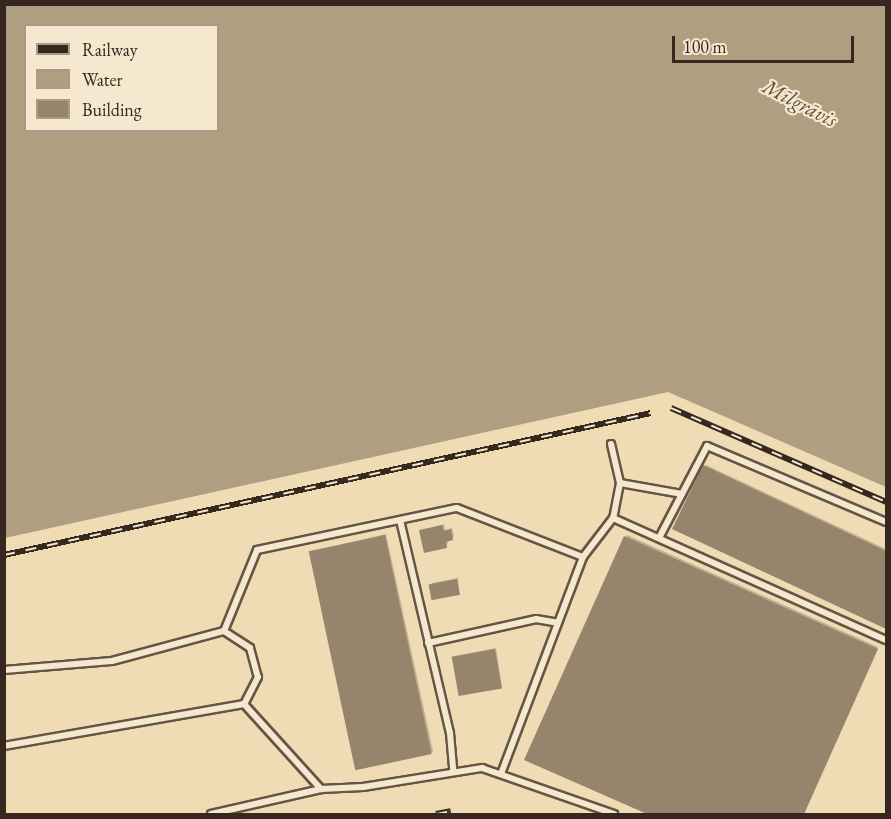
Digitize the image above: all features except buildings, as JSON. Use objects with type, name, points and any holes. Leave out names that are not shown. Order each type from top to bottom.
[{"type":"lane","points":[[501,774],[583,557],[613,518],[620,483],[611,444]]},
{"type":"lane","points":[[659,538],[707,446],[886,522]]},
{"type":"lane","points":[[620,483],[682,494]]},
{"type":"lane","points":[[224,631],[257,550],[458,508],[583,557]]},
{"type":"lane","points":[[613,518],[886,640]]},
{"type":"lane","points":[[400,520],[450,733],[453,770]]},
{"type":"lane","points":[[428,643],[536,619],[558,623]]},
{"type":"lane","points":[[4,670],[112,661],[224,631],[250,648],[258,677],[244,704]]},
{"type":"lane","points":[[4,746],[244,704]]},
{"type":"lane","points":[[244,704],[321,789]]},
{"type":"lane","points":[[211,814],[321,789],[363,787],[453,770],[482,768],[614,814]]},
{"type":"water","name":"Mīlgrāvis","points":[[4,5],[886,5],[886,487],[668,392],[5,538]]},
{"type":"railway","points":[[671,408],[886,502]]},
{"type":"railway","points":[[4,555],[651,413]]},
{"type":"railway","points":[[436,814],[451,811]]}]
